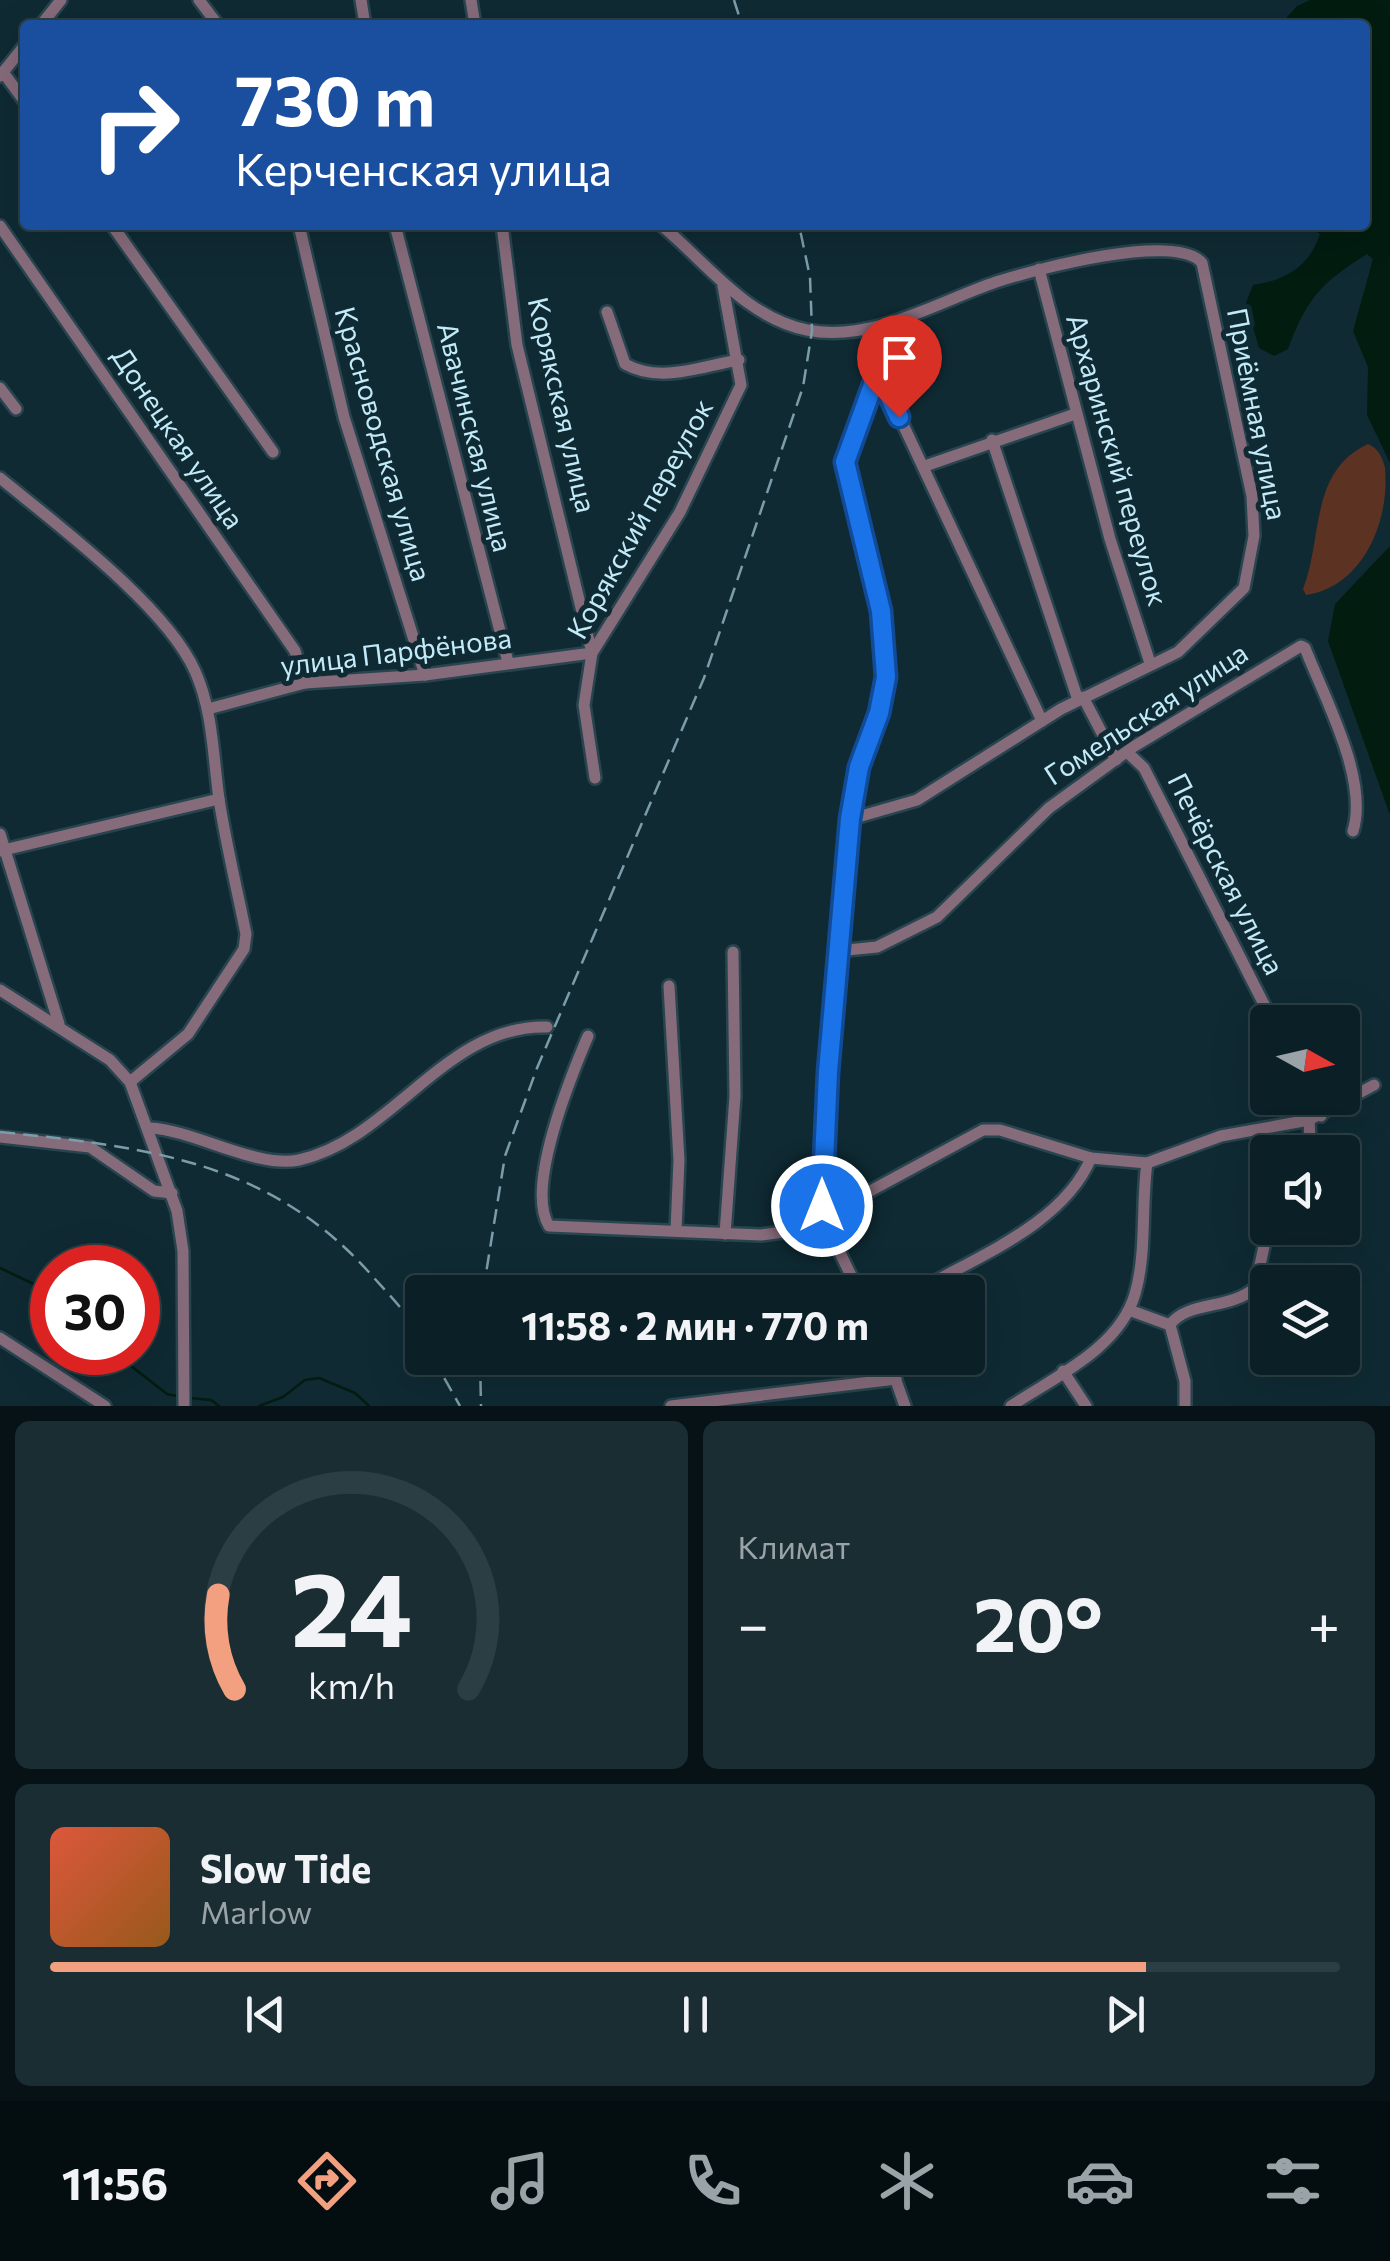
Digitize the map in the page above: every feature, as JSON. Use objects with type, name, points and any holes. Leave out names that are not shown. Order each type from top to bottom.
[{"type":"street","points":[[45,20],[61,0]]},
{"type":"street","points":[[199,0],[214,20]]},
{"type":"street","points":[[20,51],[2,74],[20,96]]},
{"type":"street","name":"Донецкая улица","points":[[0,226],[295,652],[305,684]]},
{"type":"street","points":[[116,230],[273,452]]},
{"type":"street","name":"Красноводская улица","points":[[300,230],[344,417],[425,675]]},
{"type":"street","name":"Авачинская улица","points":[[396,230],[508,662]]},
{"type":"street","name":"Корякская улица","points":[[503,230],[516,345],[592,653]]},
{"type":"street","points":[[666,230],[723,286],[801,329],[866,329],[1039,269]]},
{"type":"street","name":"Приёмная улица","points":[[1039,269],[1137,251],[1192,253],[1203,268],[1252,496],[1254,536],[1244,588],[1194,640],[1150,663]]},
{"type":"street","name":"Архаринский переулок","points":[[1039,269],[1075,414],[1150,663]]},
{"type":"street","name":"Корякский переулок","points":[[595,778],[584,706],[592,653],[705,464],[742,385],[723,286]]},
{"type":"street","points":[[607,312],[622,358],[642,372],[671,374],[738,360]]},
{"type":"street","points":[[866,329],[878,371],[926,466],[1042,721]]},
{"type":"street","points":[[851,1275],[826,1221],[820,1186],[850,819],[859,767],[884,698],[886,659],[875,581],[845,462],[878,371]]},
{"type":"street","points":[[0,388],[16,409]]},
{"type":"street","points":[[926,466],[1075,414]]},
{"type":"street","points":[[992,440],[1080,698],[1116,760]]},
{"type":"street","points":[[0,478],[71,537],[159,621],[195,670],[208,709],[219,799],[246,934],[244,949],[188,1034],[130,1082]]},
{"type":"street","name":"Гомельская улица","points":[[837,951],[877,947],[937,917],[1049,808],[1127,752],[1291,650],[1305,648],[1344,742],[1356,802],[1353,831]]},
{"type":"street","name":"улица Парфёнова","points":[[208,709],[305,684],[425,675],[592,653]]},
{"type":"street","points":[[850,819],[917,800],[1080,698],[1150,663]]},
{"type":"street","name":"Печёрская улица","points":[[1127,752],[1144,768],[1264,1005]]},
{"type":"street","points":[[2,850],[219,799]]},
{"type":"street","points":[[0,834],[59,1024]]},
{"type":"street","points":[[725,1234],[736,1096],[733,952]]},
{"type":"street","points":[[668,986],[680,1160],[676,1230]]},
{"type":"street","points":[[0,990],[110,1060],[130,1082],[172,1193],[184,1250],[184,1406]]},
{"type":"street","points":[[150,1128],[175,1129],[228,1149],[302,1159],[356,1134],[480,1043],[514,1030],[547,1027]]},
{"type":"street","points":[[588,1036],[544,1173],[544,1216],[549,1226],[794,1233],[826,1221],[972,1134],[989,1129],[1091,1158],[1148,1163],[1221,1136],[1315,1118],[1374,1085]]},
{"type":"street","points":[[1311,1135],[1315,1115]]},
{"type":"street","points":[[0,1138],[90,1147],[154,1190],[172,1193]]},
{"type":"street","points":[[945,1275],[1047,1214],[1079,1181],[1091,1158]]},
{"type":"street","points":[[1011,1406],[1102,1345],[1128,1310],[1136,1288],[1148,1163]]},
{"type":"street","points":[[1170,1325],[1185,1313],[1234,1303],[1254,1288],[1264,1245]]},
{"type":"street","points":[[1128,1310],[1170,1325]]},
{"type":"street","points":[[1170,1325],[1185,1382],[1185,1406]]},
{"type":"street","points":[[0,1338],[106,1406]]},
{"type":"street","points":[[1064,1371],[1086,1406]]},
{"type":"street","points":[[895,1375],[905,1406]]},
{"type":"street","points":[[671,1406],[896,1378]]},
{"type":"shaded area","points":[[1310,0],[1390,0],[1390,463],[1367,415],[1368,367],[1353,331],[1373,259],[1367,254],[1327,283],[1309,304],[1288,349],[1274,356],[1259,348],[1246,303],[1253,285],[1276,280],[1303,263],[1320,234],[1314,230],[1370,230],[1370,20],[1284,20],[1297,6]]},
{"type":"shaded area","points":[[1368,444],[1380,454],[1385,468],[1383,509],[1377,529],[1369,548],[1343,579],[1306,595],[1303,589],[1327,489],[1349,456]]},
{"type":"shaded area","points":[[1390,546],[1390,815],[1328,641],[1335,604]]},
{"type":"waterway","points":[[0,1268],[30,1282]]},
{"type":"waterway","points":[[143,1375],[167,1394],[182,1397]]},
{"type":"waterway","points":[[259,1406],[283,1397],[305,1380],[319,1378],[355,1393],[369,1406]]},
{"type":"waterway","points":[[189,1398],[211,1400],[219,1406]]},
{"type":"railway","points":[[734,0],[740,20]]},
{"type":"railway","points":[[486,1275],[505,1156],[537,1068],[704,678],[803,387],[812,331],[810,277],[800,230]]},
{"type":"railway","points":[[0,1132],[156,1154],[250,1185],[294,1208],[336,1239],[405,1314]]},
{"type":"railway","points":[[443,1375],[460,1406]]},
{"type":"railway","points":[[480,1375],[481,1406]]},
{"type":"route","points":[[822,1206],[828,1072],[850,819],[859,767],[884,698],[886,677],[881,611],[845,462],[878,371],[899,417]]}]
